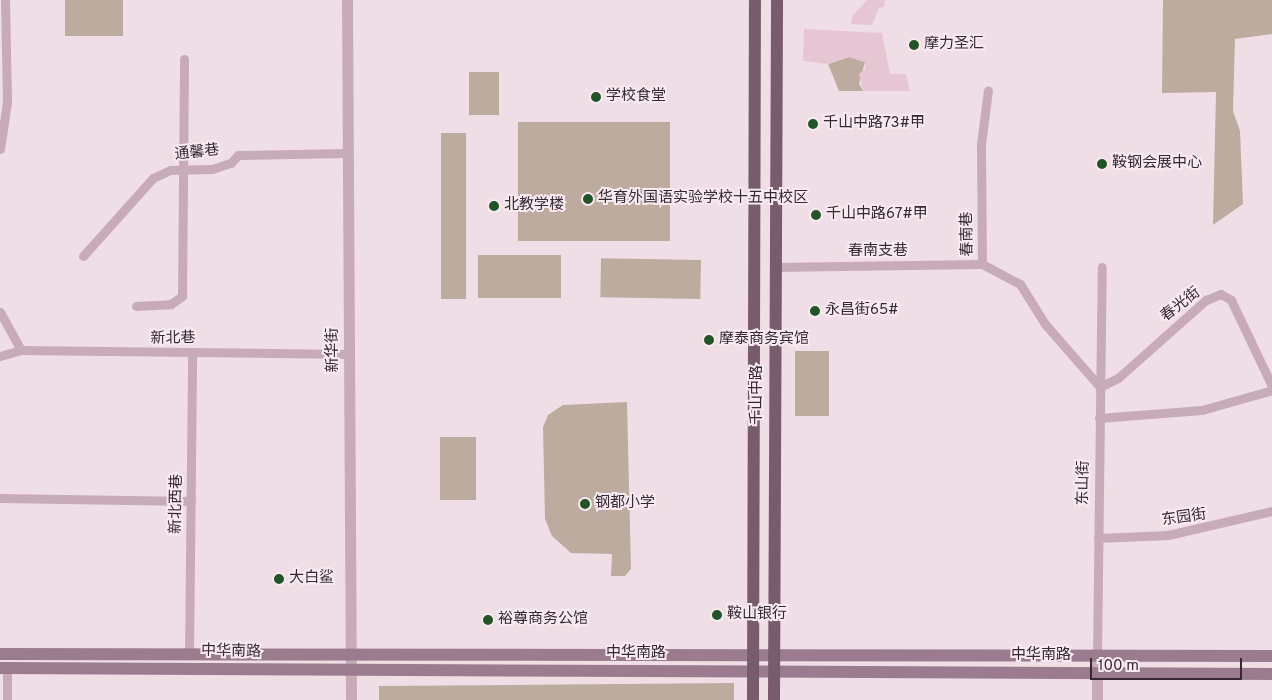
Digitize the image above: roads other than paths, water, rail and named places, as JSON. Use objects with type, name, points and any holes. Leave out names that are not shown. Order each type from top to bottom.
[{"type":"main road","name":"千山中路","points":[[753,700],[755,0]]},
{"type":"main road","name":"千山中路","points":[[774,700],[774,267],[777,0]]},
{"type":"main road","points":[[0,654],[351,657],[774,652],[1097,657],[1272,656]]},
{"type":"main road","name":"中华南路","points":[[3,668],[774,670],[1272,674]]},
{"type":"street","points":[[0,149],[7,102],[5,0]]},
{"type":"street","name":"新华街","points":[[347,0],[351,700]]},
{"type":"street","points":[[136,306],[171,304],[182,296],[184,59]]},
{"type":"street","name":"春南巷","points":[[988,90],[981,144],[982,264],[1020,284],[1045,324],[1100,387]]},
{"type":"street","name":"通馨巷","points":[[83,256],[153,178],[183,170],[212,169],[231,163],[238,154],[348,153]]},
{"type":"street","name":"春南支巷","points":[[774,267],[982,264]]},
{"type":"street","name":"东山街","points":[[1097,700],[1102,267]]},
{"type":"street","name":"春光街","points":[[1100,387],[1118,378],[1206,300],[1221,294],[1231,300],[1272,386]]},
{"type":"street","points":[[0,312],[22,350]]},
{"type":"street","name":"新北巷","points":[[0,356],[22,350],[348,354]]},
{"type":"street","name":"新北西巷","points":[[189,655],[192,353]]},
{"type":"street","points":[[1099,418],[1150,418],[1202,410],[1272,390]]},
{"type":"street","points":[[0,498],[191,501]]},
{"type":"street","name":"东园街","points":[[1098,538],[1168,535],[1272,511]]},
{"type":"street","points":[[3,668],[7,700]]},
{"type":"place","name":"摩力圣汇","points":[[914,45]]},
{"type":"place","name":"学校食堂","points":[[596,97]]},
{"type":"place","name":"千山中路73#甲","points":[[813,124]]},
{"type":"place","name":"鞍钢会展中心","points":[[1102,164]]},
{"type":"place","name":"华育外国语实验学校十五中校区","points":[[588,199]]},
{"type":"place","name":"北教学楼","points":[[494,206]]},
{"type":"place","name":"千山中路67#甲","points":[[816,215]]},
{"type":"place","name":"永昌街65#","points":[[815,311]]},
{"type":"place","name":"摩泰商务宾馆","points":[[709,340]]},
{"type":"place","name":"钢都小学","points":[[585,504]]},
{"type":"place","name":"大白鲨","points":[[279,579]]},
{"type":"place","name":"鞍山银行","points":[[717,615]]},
{"type":"place","name":"裕尊商务公馆","points":[[488,620]]}]
